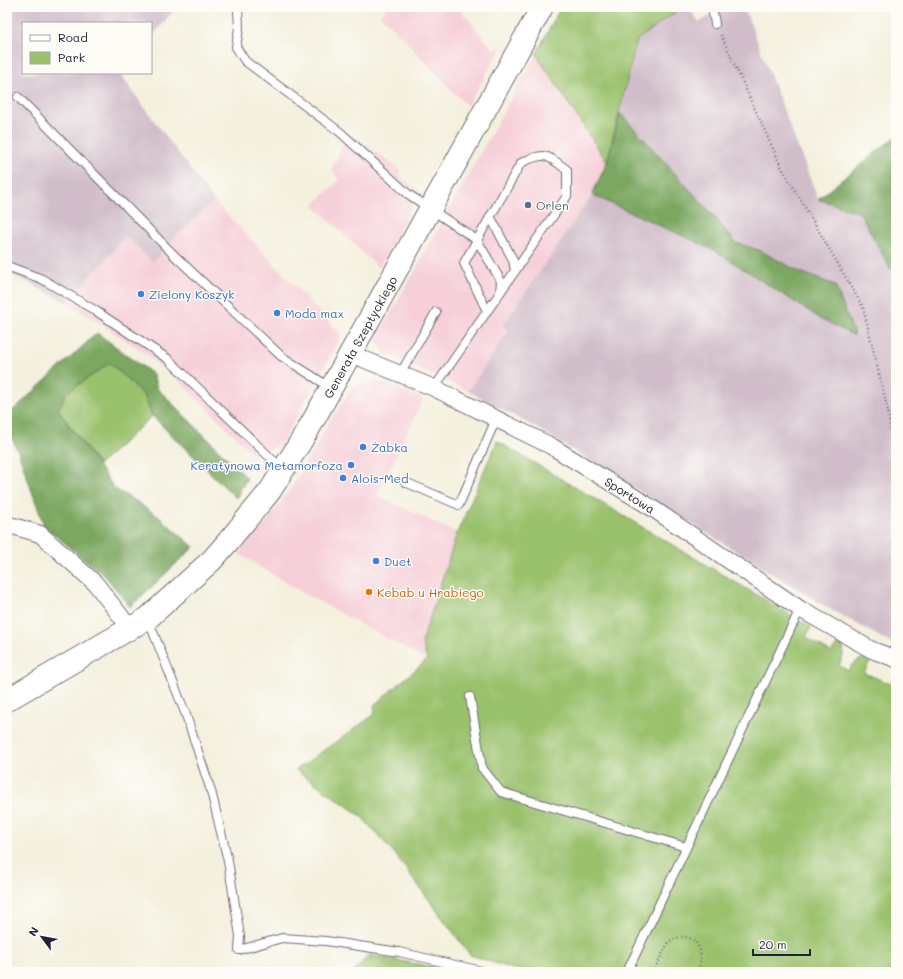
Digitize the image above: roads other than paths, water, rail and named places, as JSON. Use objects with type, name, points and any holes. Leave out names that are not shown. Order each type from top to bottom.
[{"type":"main road","name":"Generała Szeptyckiego","points":[[7,700],[139,623],[212,560],[270,491],[331,389],[432,209],[542,7]]},
{"type":"street","name":"Sportowa","points":[[350,354],[434,388],[551,446],[645,504],[800,609],[872,650],[896,659]]},
{"type":"street","points":[[7,527],[13,526],[40,534],[139,623]]},
{"type":"lane","points":[[236,7],[238,9],[239,28],[236,47],[245,61],[340,132],[408,194],[477,240],[501,281],[500,292]]},
{"type":"lane","points":[[712,7],[715,24]]},
{"type":"lane","points":[[18,97],[176,257],[281,356],[331,389]]},
{"type":"lane","points":[[434,388],[567,196],[567,170],[552,158],[538,155],[521,163],[464,263],[487,311]]},
{"type":"lane","points":[[490,216],[513,260],[514,272]]},
{"type":"lane","points":[[7,266],[42,279],[96,311],[168,359],[283,471]]},
{"type":"lane","points":[[400,374],[436,312]]},
{"type":"lane","points":[[405,482],[459,505],[496,419]]},
{"type":"lane","points":[[627,972],[800,609]]},
{"type":"lane","points":[[139,623],[186,715],[211,791],[228,860],[240,936],[239,950],[282,938],[326,941],[399,952],[486,972]]},
{"type":"lane","points":[[470,697],[482,768],[500,792],[686,847]]},
{"type":"place","name":"Orlen","points":[[528,205]]},
{"type":"place","name":"Zielony Koszyk","points":[[141,294]]},
{"type":"place","name":"Moda max","points":[[277,313]]},
{"type":"place","name":"Żabka","points":[[363,447]]},
{"type":"place","name":"Keratynowa Metamorfoza","points":[[351,465]]},
{"type":"place","name":"Alois-Med","points":[[343,478]]},
{"type":"place","name":"Duet","points":[[376,561]]},
{"type":"place","name":"Kebab u Hrabiego","points":[[369,592]]}]
